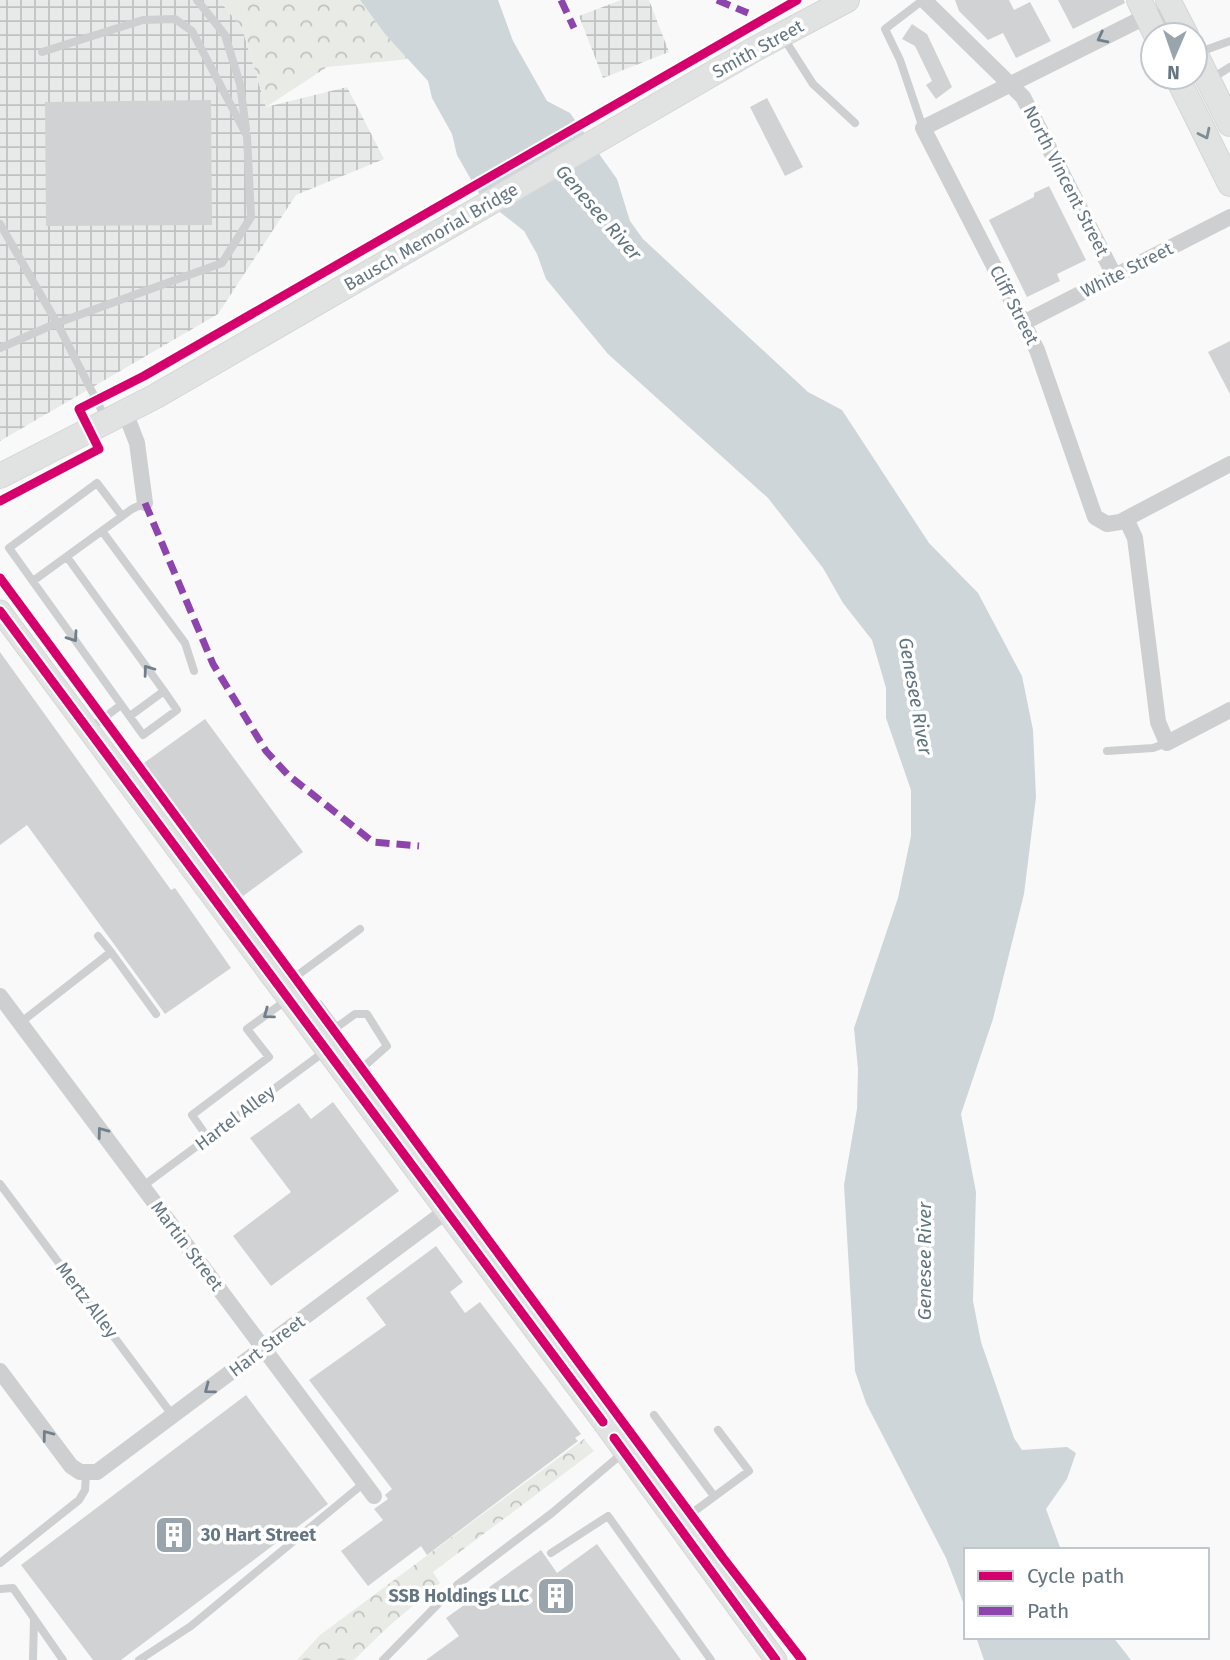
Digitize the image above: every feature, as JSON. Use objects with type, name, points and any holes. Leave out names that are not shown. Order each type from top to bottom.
[{"type":"main road","name":"Smith Street","points":[[706,78],[847,0]]},
{"type":"main road","points":[[1168,0],[1179,21]]},
{"type":"main road","name":"Bausch Memorial Bridge","points":[[0,476],[156,396],[706,78]]},
{"type":"main road","points":[[1209,81],[1230,124]]},
{"type":"main road","points":[[1184,91],[1230,184]]},
{"type":"main road","points":[[3,620],[284,994],[327,1039],[348,1080],[614,1437],[770,1658]]},
{"type":"street","name":"North Vincent Street","points":[[924,0],[1012,83],[1033,113],[1115,276]]},
{"type":"street","points":[[923,128],[1147,17],[1164,16],[1169,21]]},
{"type":"street","name":"Cliff Street","points":[[923,128],[1023,323],[1050,383],[1091,508],[1096,517],[1107,524],[1126,519]]},
{"type":"street","name":"White Street","points":[[1023,323],[1230,217]]},
{"type":"street","points":[[116,417],[137,443],[145,503]]},
{"type":"street","points":[[1230,464],[1126,519],[1135,538],[1158,722],[1167,743],[1230,710]]},
{"type":"street","name":"Martin Street","points":[[0,996],[369,1490]]},
{"type":"street","name":"Hart Street","points":[[86,1473],[102,1469],[445,1212]]},
{"type":"street","points":[[0,1371],[7,1394],[71,1466],[86,1473]]},
{"type":"lane","points":[[0,348],[57,323],[222,262],[251,217],[247,136],[240,84],[225,35],[197,0]]},
{"type":"lane","points":[[923,128],[900,60],[885,29],[924,0]]},
{"type":"lane","points":[[42,52],[143,20],[175,19],[192,31],[247,136]]},
{"type":"lane","points":[[781,35],[813,84],[855,123]]},
{"type":"lane","points":[[1209,42],[1230,41]]},
{"type":"lane","points":[[1209,81],[1230,67]]},
{"type":"lane","points":[[0,224],[57,323],[116,417]]},
{"type":"lane","points":[[67,557],[177,710],[143,735],[9,548],[97,483],[122,516]]},
{"type":"lane","points":[[33,581],[122,516],[145,503]]},
{"type":"lane","points":[[102,531],[185,643],[194,671]]},
{"type":"lane","points":[[130,716],[164,691]]},
{"type":"lane","points":[[87,730],[121,705]]},
{"type":"lane","points":[[1107,751],[1153,748],[1167,743]]},
{"type":"lane","points":[[208,1138],[192,1115],[269,1057],[247,1029],[360,929]]},
{"type":"lane","points":[[98,936],[156,1014]]},
{"type":"lane","points":[[20,1023],[111,952]]},
{"type":"lane","points":[[319,1004],[327,1039]]},
{"type":"lane","name":"Hartel Alley","points":[[143,1186],[208,1138],[362,1012],[387,1042],[385,1050],[348,1080]]},
{"type":"lane","name":"Mertz Alley","points":[[0,1184],[173,1416]]},
{"type":"lane","points":[[654,1415],[714,1496]]},
{"type":"lane","points":[[677,1524],[749,1471],[718,1430]]},
{"type":"lane","points":[[457,1585],[552,1513],[614,1437]]},
{"type":"lane","points":[[0,1563],[79,1500],[85,1490],[86,1473]]},
{"type":"lane","points":[[139,1660],[191,1626],[369,1490]]},
{"type":"lane","points":[[551,1553],[608,1516],[711,1660]]},
{"type":"lane","points":[[0,1589],[13,1588],[63,1660]]},
{"type":"lane","points":[[383,1660],[442,1600]]},
{"type":"lane","points":[[33,1660],[34,1619]]},
{"type":"shaded area","points":[[0,0],[219,0],[242,28],[266,107],[347,87],[384,159],[296,195],[218,314],[0,441]]},
{"type":"shaded area","points":[[621,0],[649,0],[669,52],[603,78],[579,16]]},
{"type":"green space","points":[[219,0],[360,0],[385,34],[410,59],[327,67],[266,107],[242,28]]},
{"type":"green space","points":[[584,1439],[594,1451],[433,1572],[440,1583],[354,1660],[297,1660],[320,1635]]},
{"type":"water","name":"Genesee River","points":[[360,0],[498,0],[513,41],[547,101],[570,113],[617,179],[630,221],[643,239],[808,392],[842,410],[929,543],[978,593],[1022,676],[1033,730],[1036,797],[1024,894],[993,1019],[961,1114],[976,1192],[973,1301],[981,1342],[1014,1438],[1022,1450],[1067,1447],[1076,1453],[1067,1479],[1046,1509],[1060,1548],[964,1548],[964,1605],[946,1558],[866,1403],[855,1371],[844,1185],[857,1109],[858,1069],[854,1028],[898,898],[911,836],[911,790],[886,718],[886,688],[872,640],[843,603],[823,568],[768,498],[608,354],[546,279],[537,254],[524,231],[481,197],[457,155],[452,134],[432,98],[428,81],[385,34]]},
{"type":"water","points":[[977,1639],[1115,1639],[1131,1660],[984,1660]]},
{"type":"building","points":[[955,0],[1009,0],[1014,10],[1030,2],[1051,41],[1016,58],[1003,33],[988,40],[959,11]]},
{"type":"building","points":[[1058,0],[1124,0],[1125,3],[1073,29]]},
{"type":"building","points":[[912,24],[927,34],[952,87],[936,99],[926,85],[932,81],[915,46],[902,39]]},
{"type":"building","points":[[767,98],[803,167],[785,176],[750,107]]},
{"type":"building","points":[[211,100],[212,225],[46,226],[45,102]]},
{"type":"building","points":[[1049,186],[1086,260],[1057,274],[1060,281],[1027,297],[989,220],[1034,197],[1034,193]]},
{"type":"building","points":[[1230,341],[1230,394],[1208,352]]},
{"type":"building","points":[[0,652],[171,890],[175,888],[231,968],[165,1014],[27,825],[0,845]]},
{"type":"building","points":[[205,719],[303,852],[239,899],[141,765]]},
{"type":"building","points":[[333,1102],[399,1191],[271,1286],[233,1236],[291,1192],[250,1138],[299,1103],[311,1119]]},
{"type":"building","points":[[436,1246],[463,1282],[450,1292],[465,1313],[480,1302],[581,1434],[575,1438],[578,1441],[427,1555],[421,1546],[368,1586],[341,1551],[383,1520],[374,1509],[388,1499],[385,1495],[392,1489],[309,1380],[386,1325],[366,1298]]},
{"type":"building","name":"30 Hart Street","points":[[246,1395],[328,1504],[121,1660],[93,1660],[21,1565]]},
{"type":"building","name":"SSB Holdings LLC","points":[[597,1544],[681,1660],[426,1660],[459,1636],[446,1618],[541,1550],[557,1573]]},
{"type":"marked path","points":[[561,0],[574,28]]},
{"type":"marked path","points":[[717,0],[748,13]]},
{"type":"marked path","points":[[145,503],[213,664],[266,751],[288,775],[373,842],[419,846]]},
{"type":"cycle path","points":[[0,501],[99,449],[79,409],[144,376],[797,0]]},
{"type":"cycle path","points":[[0,578],[723,1558],[802,1660]]},
{"type":"cycle path","points":[[0,611],[603,1422]]},
{"type":"cycle path","points":[[614,1438],[776,1660]]},
{"type":"place","name":"30 Hart Street","points":[[174,1535]]},
{"type":"place","name":"SSB Holdings LLC","points":[[556,1596]]}]
